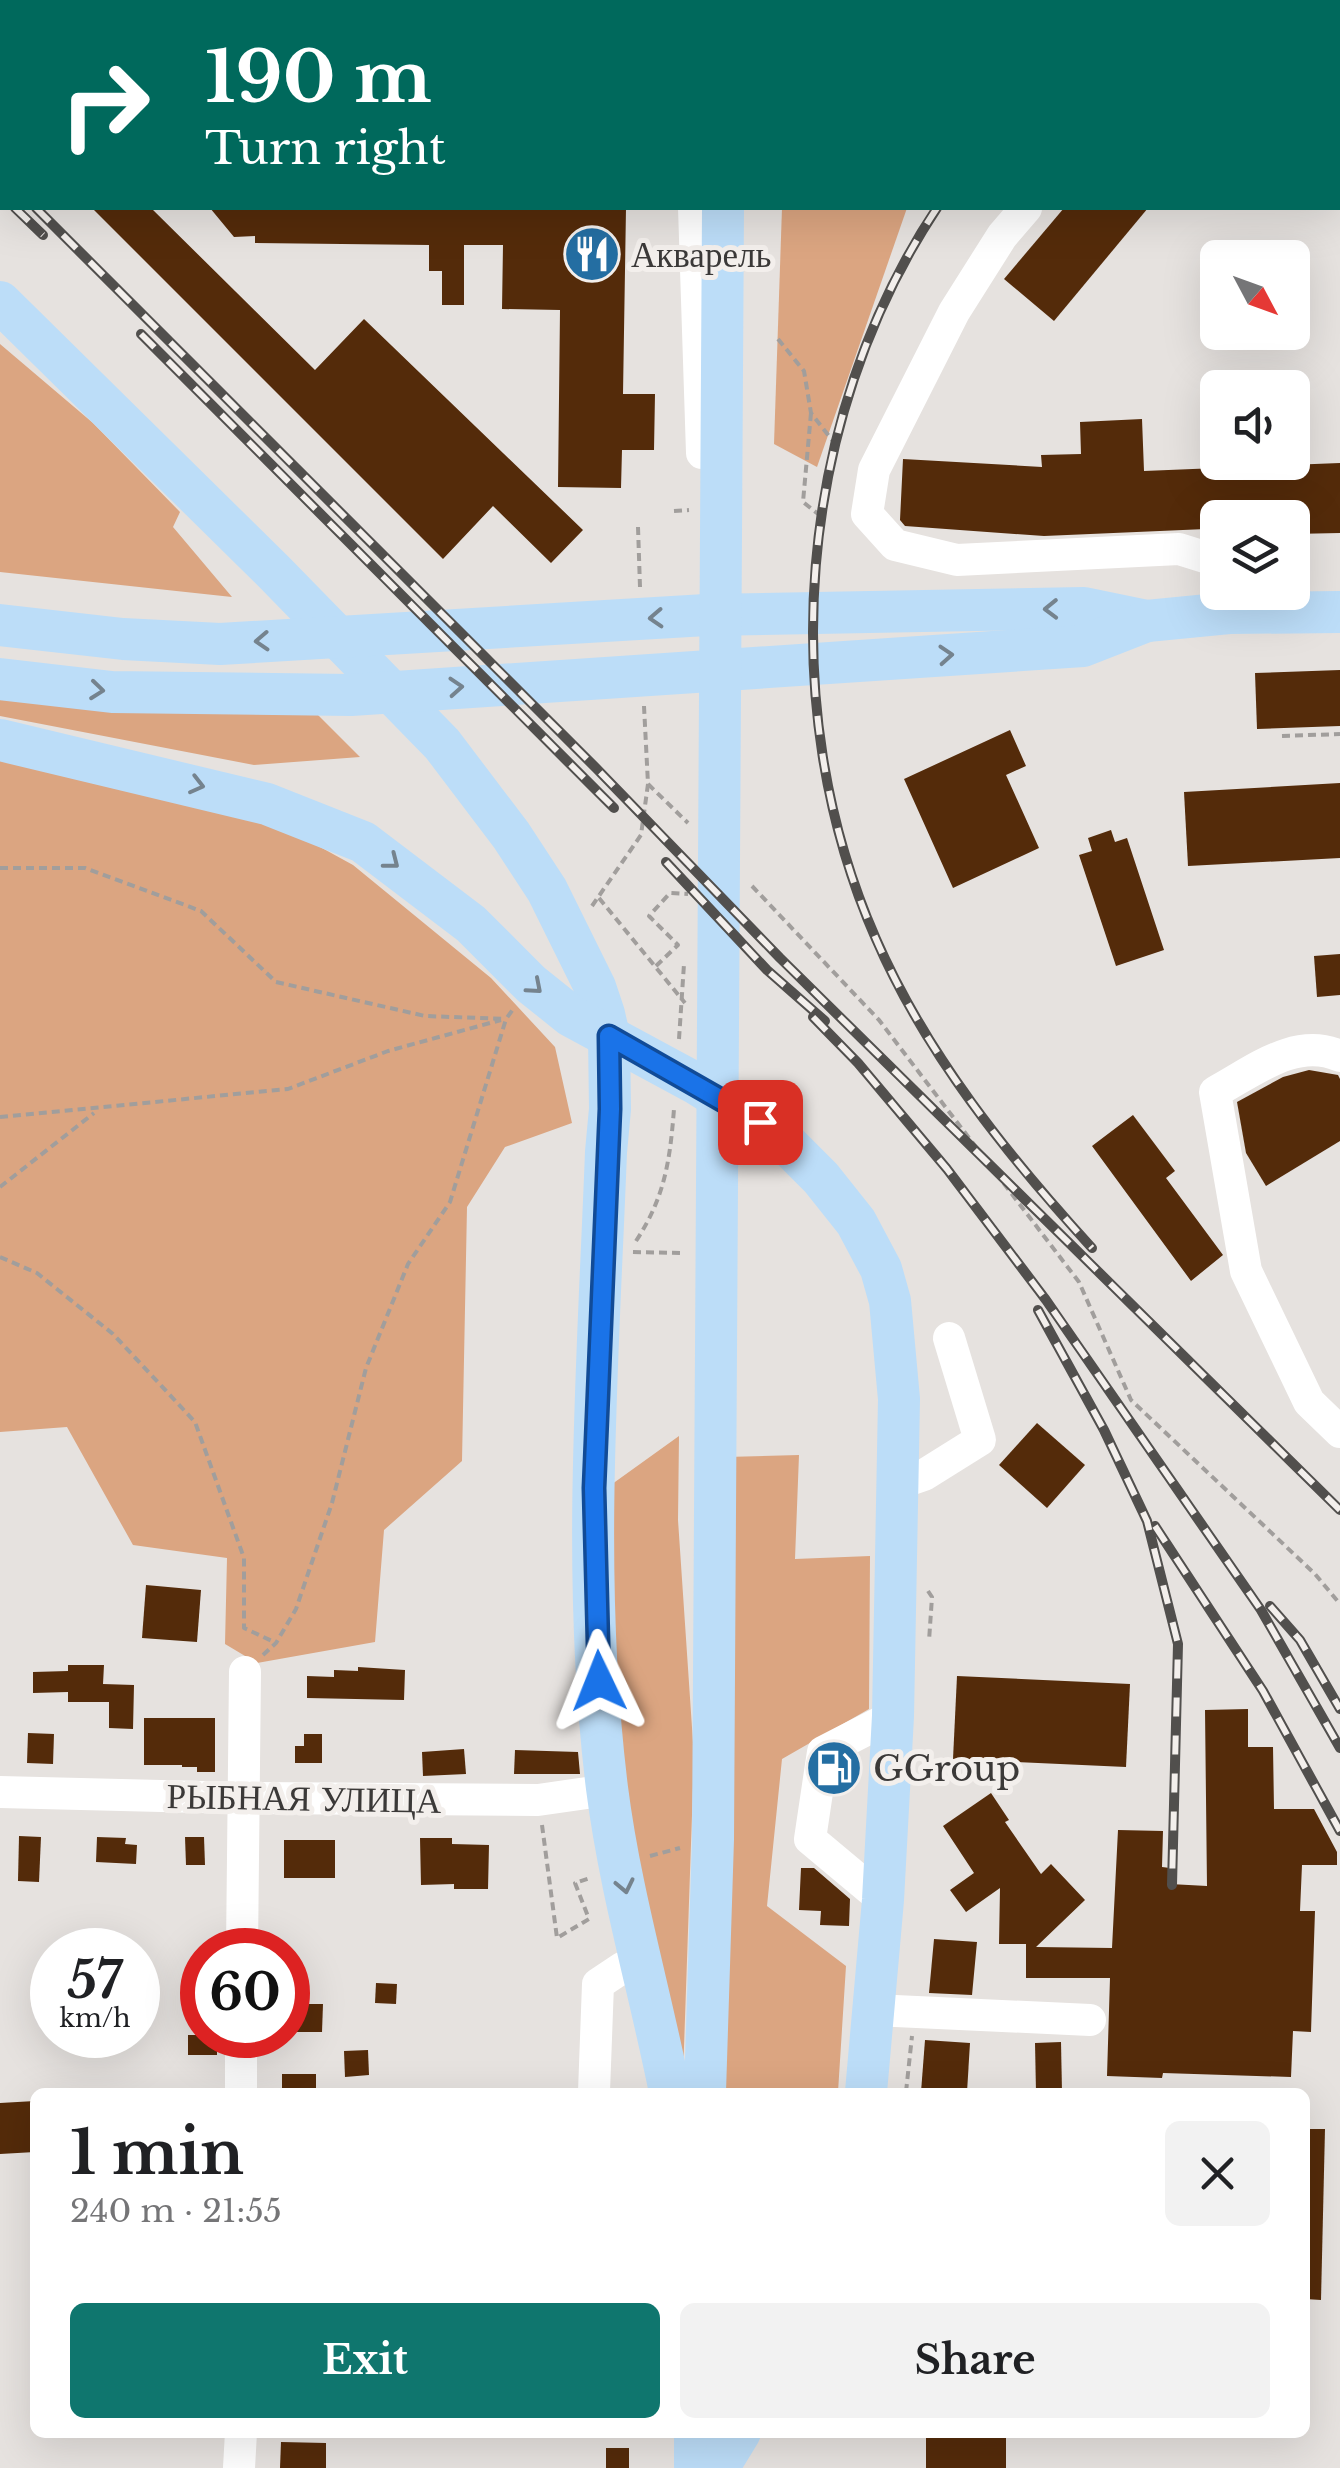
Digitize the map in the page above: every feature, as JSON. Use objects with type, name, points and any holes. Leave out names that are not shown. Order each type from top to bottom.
[{"type":"main road","points":[[705,2088],[713,1839],[723,210]]},
{"type":"main road","points":[[0,302],[442,744],[511,834],[547,890],[596,988],[609,1036],[610,1109],[594,1488],[599,1681],[608,1790],[622,1877],[669,2088]]},
{"type":"main road","points":[[0,625],[123,639],[220,644],[706,614],[1084,608],[1147,621]]},
{"type":"main road","points":[[0,678],[112,692],[350,695],[1083,646],[1147,621],[1200,609]]},
{"type":"main road","points":[[1310,610],[1340,612]]},
{"type":"main road","points":[[0,740],[267,804],[351,835],[471,924],[531,984],[571,1016],[744,1111],[778,1134],[856,1222],[880,1269],[890,1301],[899,1399],[893,1716],[883,1900],[888,2011],[867,2088]]},
{"type":"main road","points":[[695,2438],[695,2468]]},
{"type":"main road","points":[[718,2468],[736,2438]]},
{"type":"street","points":[[694,210],[706,614]]},
{"type":"street","points":[[1024,210],[1002,236],[954,312],[874,470],[867,514],[894,545],[957,560],[1179,548],[1200,555]]},
{"type":"street","points":[[1340,1056],[1321,1048],[1288,1053],[1216,1092],[1246,1271],[1310,1402],[1340,1432]]},
{"type":"street","points":[[898,1484],[924,1475],[980,1440],[948,1338]]},
{"type":"street","points":[[242,1928],[245,1672]]},
{"type":"street","points":[[883,1900],[810,1840],[823,1752],[893,1716]]},
{"type":"street","name":"РЫБНАЯ УЛИЦА","points":[[0,1792],[538,1800],[608,1790]]},
{"type":"street","points":[[594,2088],[598,1984],[622,1968],[643,1966]]},
{"type":"street","points":[[888,2011],[1090,2020]]},
{"type":"street","points":[[242,2058],[242,2088]]},
{"type":"street","points":[[240,2468],[241,2438]]},
{"type":"path","points":[[778,339],[804,371],[810,413],[803,502],[822,517]]},
{"type":"path","points":[[810,413],[836,446]]},
{"type":"path","points":[[674,511],[689,510]]},
{"type":"path","points":[[623,864],[641,836],[648,784],[645,730]]},
{"type":"path","points":[[1282,736],[1340,734]]},
{"type":"path","points":[[648,784],[688,823]]},
{"type":"path","points":[[0,868],[85,868],[201,912],[276,982],[425,1016],[506,1019]]},
{"type":"path","points":[[740,874],[879,1020],[1078,1282],[1131,1400],[1315,1574],[1340,1604]]},
{"type":"path","points":[[656,966],[678,945],[649,916],[670,893],[688,894]]},
{"type":"path","points":[[599,898],[691,1011]]},
{"type":"path","points":[[0,1117],[288,1089],[388,1051],[506,1019]]},
{"type":"path","points":[[245,1672],[276,1643],[296,1609],[332,1503],[373,1350],[408,1264],[450,1202],[506,1019]]},
{"type":"path","points":[[0,1187],[98,1110]]},
{"type":"path","points":[[656,1210],[628,1252],[684,1252]]},
{"type":"path","points":[[0,1257],[38,1274],[113,1334],[196,1422],[244,1558],[244,1628],[276,1643]]},
{"type":"path","points":[[924,1583],[932,1598],[928,1656]]},
{"type":"path","points":[[538,1800],[557,1938],[590,1918],[575,1883]]},
{"type":"path","points":[[888,2011],[912,2030],[906,2088]]},
{"type":"shaded area","points":[[782,210],[906,210],[817,467],[774,444]]},
{"type":"shaded area","points":[[0,344],[93,423],[180,512],[173,527],[232,597],[0,572]]},
{"type":"shaded area","points":[[0,685],[307,704],[360,757],[254,765],[0,716]]},
{"type":"shaded area","points":[[0,759],[280,825],[353,865],[491,978],[555,1047],[572,1123],[505,1147],[467,1207],[462,1461],[384,1530],[375,1642],[257,1663],[225,1644],[227,1558],[133,1545],[67,1427],[0,1432]]},
{"type":"shaded area","points":[[679,1436],[678,1520],[694,1757],[683,2076],[630,1850],[610,1635],[608,1487]]},
{"type":"shaded area","points":[[799,1455],[795,1559],[870,1556],[869,1709],[782,1759],[767,1906],[846,1966],[838,2088],[718,2088],[726,1457]]},
{"type":"building","points":[[94,210],[153,210],[315,370],[364,319],[583,530],[551,563],[493,506],[443,559]]},
{"type":"building","points":[[212,210],[626,210],[623,394],[655,394],[654,450],[622,450],[621,488],[558,487],[560,310],[502,309],[503,245],[464,245],[464,305],[442,305],[442,271],[429,271],[429,245],[255,243],[255,236],[234,237]]},
{"type":"building","points":[[1062,210],[1146,210],[1054,321],[1004,279]]},
{"type":"building","points":[[1142,419],[1144,471],[1200,469],[1200,480],[1310,480],[1310,464],[1340,463],[1340,533],[1310,534],[1310,500],[1200,500],[1200,529],[1044,536],[905,526],[900,520],[903,459],[1042,467],[1041,455],[1081,454],[1080,422]]},
{"type":"building","points":[[1340,670],[1340,726],[1257,729],[1255,673]]},
{"type":"building","points":[[1010,730],[1026,766],[1006,775],[1039,848],[953,888],[904,779]]},
{"type":"building","points":[[1340,783],[1340,858],[1188,866],[1184,792]]},
{"type":"building","points":[[1111,830],[1115,842],[1127,838],[1164,950],[1116,966],[1079,855],[1092,851],[1088,838]]},
{"type":"building","points":[[1340,954],[1340,995],[1317,997],[1314,956]]},
{"type":"building","points":[[1309,1070],[1338,1075],[1340,1079],[1340,1141],[1266,1186],[1246,1153],[1237,1102],[1283,1077]]},
{"type":"building","points":[[1133,1115],[1175,1171],[1166,1178],[1223,1255],[1191,1281],[1092,1146]]},
{"type":"building","points":[[1037,1423],[1085,1465],[1047,1508],[999,1465]]},
{"type":"building","points":[[146,1585],[201,1590],[197,1642],[142,1638]]},
{"type":"building","points":[[68,1665],[104,1665],[103,1684],[134,1685],[133,1729],[109,1728],[109,1702],[68,1702],[68,1692],[33,1693],[33,1672],[68,1671]]},
{"type":"building","points":[[358,1667],[405,1670],[404,1700],[307,1698],[307,1676],[334,1677],[334,1670],[358,1671]]},
{"type":"building","points":[[957,1676],[1130,1684],[1126,1767],[953,1759]]},
{"type":"building","points":[[1248,1709],[1248,1747],[1273,1747],[1274,1809],[1314,1809],[1337,1852],[1337,1865],[1302,1865],[1300,1911],[1315,1911],[1311,2032],[1293,2031],[1291,2077],[1163,2073],[1162,2078],[1107,2076],[1110,1978],[1026,1978],[1026,1944],[999,1944],[1000,1888],[966,1912],[950,1890],[974,1873],[943,1826],[991,1793],[1009,1820],[1005,1822],[1041,1874],[1051,1864],[1085,1900],[1036,1947],[1112,1948],[1118,1830],[1163,1831],[1162,1867],[1170,1868],[1170,1884],[1207,1886],[1205,1710]]},
{"type":"building","points":[[144,1718],[215,1718],[215,1772],[197,1772],[197,1767],[182,1765],[144,1765]]},
{"type":"building","points":[[28,1733],[54,1734],[53,1764],[27,1763]]},
{"type":"building","points":[[304,1734],[322,1734],[322,1763],[295,1763],[295,1746],[304,1746]]},
{"type":"building","points":[[464,1749],[466,1774],[423,1776],[422,1752]]},
{"type":"building","points":[[515,1750],[578,1752],[580,1774],[514,1774]]},
{"type":"building","points":[[19,1836],[41,1837],[39,1882],[18,1881]]},
{"type":"building","points":[[97,1837],[126,1838],[125,1844],[137,1845],[136,1864],[96,1862]]},
{"type":"building","points":[[185,1837],[204,1837],[205,1865],[186,1865]]},
{"type":"building","points":[[420,1838],[452,1838],[452,1844],[489,1845],[488,1889],[421,1885]]},
{"type":"building","points":[[284,1840],[335,1840],[335,1878],[284,1878]]},
{"type":"building","points":[[801,1868],[814,1868],[850,1899],[849,1926],[820,1925],[821,1911],[799,1910]]},
{"type":"building","points":[[934,1939],[977,1942],[972,1995],[929,1993]]},
{"type":"building","points":[[376,1983],[397,1984],[396,2004],[375,2003]]},
{"type":"building","points":[[310,2004],[323,2004],[322,2032],[310,2032]]},
{"type":"building","points":[[925,2040],[970,2043],[967,2088],[921,2088]]},
{"type":"building","points":[[1061,2042],[1062,2088],[1036,2088],[1035,2043]]},
{"type":"building","points":[[368,2050],[369,2075],[345,2077],[344,2051]]},
{"type":"building","points":[[282,2074],[316,2074],[316,2088],[282,2088]]},
{"type":"building","points":[[30,2101],[30,2152],[0,2154],[0,2103]]},
{"type":"building","points":[[1310,2129],[1325,2129],[1321,2300],[1310,2299]]},
{"type":"building","points":[[926,2438],[1006,2438],[1006,2468],[926,2468]]},
{"type":"building","points":[[281,2442],[326,2443],[326,2468],[280,2468]]},
{"type":"building","points":[[606,2448],[629,2448],[629,2468],[606,2468]]},
{"type":"railway","points":[[17,210],[43,235]]},
{"type":"railway","points":[[38,210],[596,768],[780,958],[1340,1510]]},
{"type":"railway","points":[[936,210],[890,290],[854,378],[829,471],[816,566],[814,662],[823,757],[844,850],[896,982],[971,1102],[1092,1248]]},
{"type":"railway","points":[[141,334],[614,808]]},
{"type":"railway","points":[[666,862],[767,970],[825,1021]]},
{"type":"railway","points":[[813,1017],[858,1063],[947,1169],[1046,1300],[1261,1610],[1340,1748]]},
{"type":"railway","points":[[1038,1310],[1104,1430],[1147,1521],[1178,1644],[1172,1885]]},
{"type":"railway","points":[[1155,1526],[1263,1691],[1340,1831]]},
{"type":"railway","points":[[1270,1606],[1300,1640],[1340,1709]]},
{"type":"place","name":"Акварель","points":[[592,254]]},
{"type":"place","name":"GGroup","points":[[834,1768]]},
{"type":"route","points":[[599,1681],[594,1488],[610,1109],[609,1036],[760,1122]]}]
